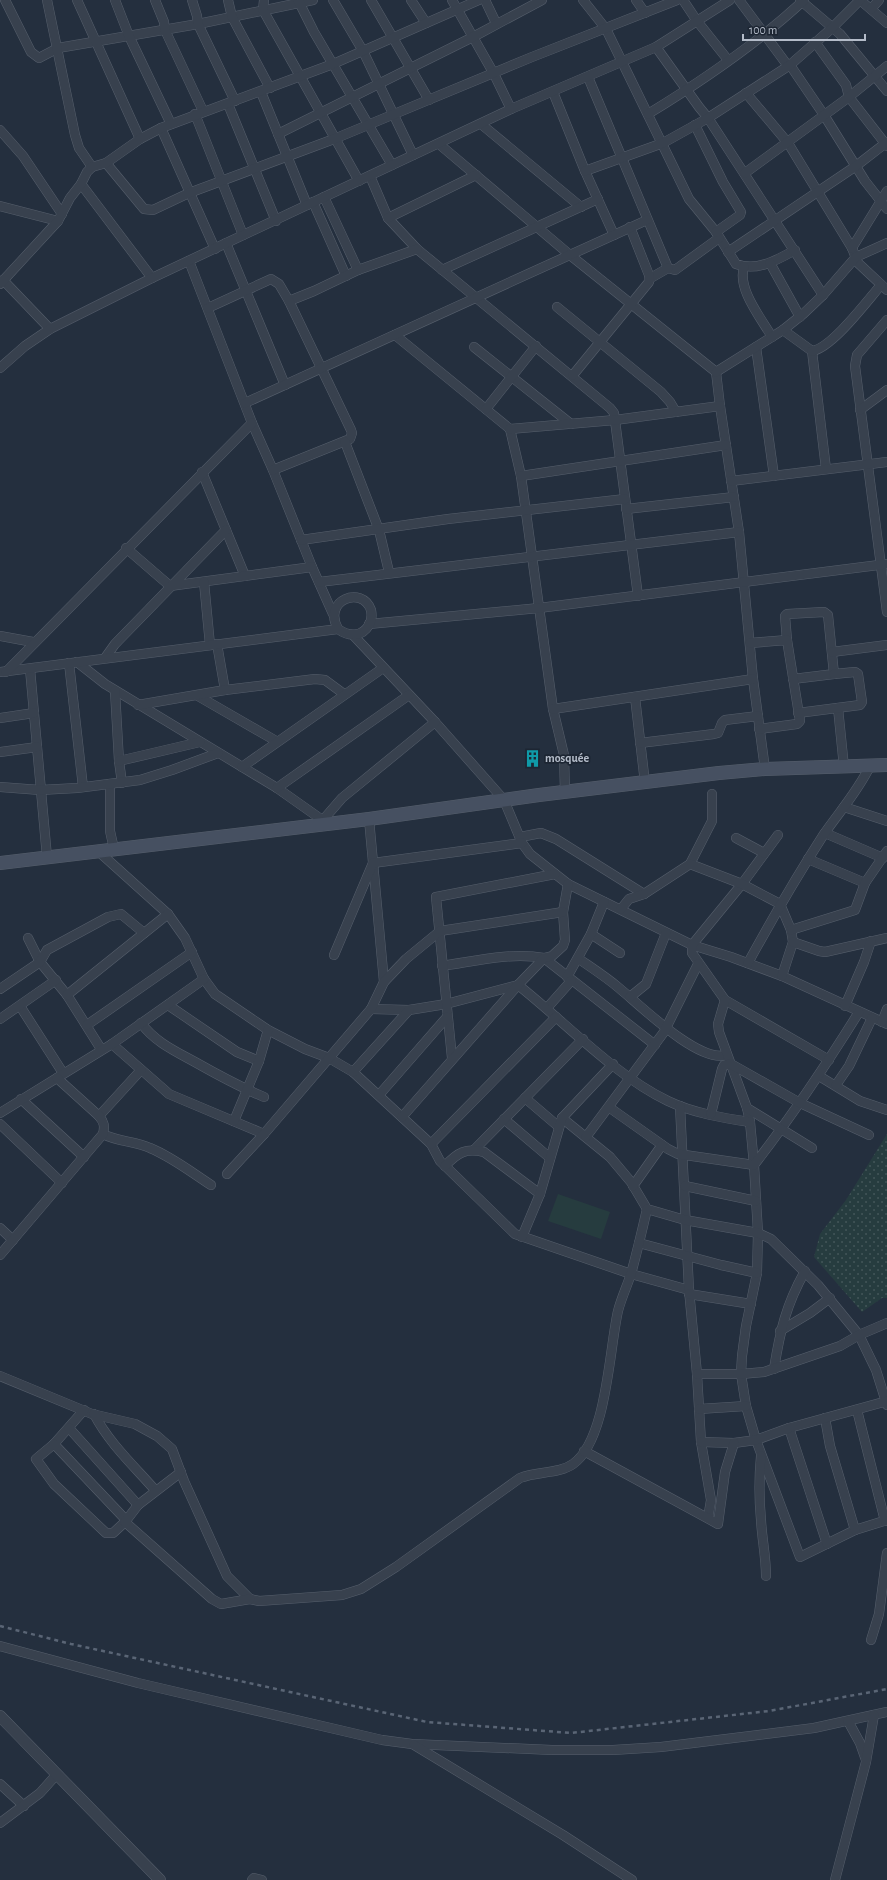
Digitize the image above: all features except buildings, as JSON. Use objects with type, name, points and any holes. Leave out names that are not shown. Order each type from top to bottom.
[{"type":"main road","points":[[0,863],[325,822],[369,819],[504,800],[765,769],[887,765]]},
{"type":"street","points":[[5,0],[33,54],[42,58],[58,48],[198,24],[298,2],[314,0]]},
{"type":"street","points":[[47,0],[75,135],[79,148],[92,167]]},
{"type":"street","points":[[77,0],[140,139]]},
{"type":"street","points":[[116,0],[129,36],[171,124]]},
{"type":"street","points":[[155,0],[164,22],[165,30],[199,113],[221,181],[243,235]]},
{"type":"street","points":[[192,0],[198,24],[232,102],[254,167],[276,221]]},
{"type":"street","points":[[228,0],[232,17],[270,88]]},
{"type":"street","points":[[264,0],[264,10],[334,138],[360,181]]},
{"type":"street","points":[[333,0],[363,51],[413,156]]},
{"type":"street","points":[[371,0],[429,100]]},
{"type":"street","points":[[411,0],[426,23]]},
{"type":"street","points":[[452,0],[494,74],[511,109]]},
{"type":"street","points":[[50,329],[2,282],[60,217],[70,198],[81,184],[84,176],[92,167],[106,163],[140,139],[161,128],[333,64],[479,0]]},
{"type":"street","points":[[485,0],[496,23]]},
{"type":"street","points":[[278,134],[351,96],[473,37],[496,23],[542,0]]},
{"type":"street","points":[[583,0],[606,29],[623,61],[689,199],[718,235],[736,264],[751,268],[770,263],[795,250]]},
{"type":"street","points":[[636,0],[645,13]]},
{"type":"street","points":[[106,163],[144,209],[149,211],[254,167],[287,157],[369,125],[677,0]]},
{"type":"street","points":[[683,0],[697,21],[728,60]]},
{"type":"street","points":[[0,368],[25,346],[50,329],[152,278],[276,221],[511,109],[656,47],[730,0]]},
{"type":"street","points":[[739,0],[789,65],[824,115],[865,181],[887,209]]},
{"type":"street","points":[[585,171],[663,143],[708,118],[789,65],[832,28],[860,0],[887,23]]},
{"type":"street","points":[[871,9],[878,0]]},
{"type":"street","points":[[648,114],[686,91],[764,33],[802,1],[840,34],[857,52],[887,91]]},
{"type":"street","points":[[298,2],[392,165]]},
{"type":"street","points":[[728,252],[856,166],[886,144],[849,97],[846,85],[814,42]]},
{"type":"street","points":[[656,47],[686,91],[708,118],[824,295]]},
{"type":"street","points":[[745,173],[788,143],[875,77],[887,66]]},
{"type":"street","points":[[588,76],[668,268]]},
{"type":"street","points":[[261,92],[287,157],[346,276]]},
{"type":"street","points":[[553,92],[585,171],[614,235]]},
{"type":"street","points":[[746,94],[788,143],[852,248],[861,266],[884,287],[836,336],[823,347],[812,351]]},
{"type":"street","points":[[481,124],[581,207]]},
{"type":"street","points":[[649,279],[668,268],[675,270],[718,235],[740,215],[741,212],[723,182],[695,125]]},
{"type":"street","points":[[161,128],[215,249]]},
{"type":"street","points":[[0,130],[23,156],[60,217]]},
{"type":"street","points":[[439,144],[570,255],[716,372],[739,532],[745,581],[753,679],[765,769]]},
{"type":"street","points":[[388,218],[476,175]]},
{"type":"street","points":[[370,176],[388,218],[417,249],[474,297],[573,375],[614,413],[630,546],[638,596]]},
{"type":"street","points":[[81,184],[152,278]]},
{"type":"street","points":[[852,248],[887,191]]},
{"type":"street","points":[[324,197],[358,270]]},
{"type":"street","points":[[442,270],[598,199]]},
{"type":"street","points":[[0,206],[60,217]]},
{"type":"street","points":[[245,403],[396,336],[474,297],[647,220]]},
{"type":"street","points":[[573,375],[649,282],[649,275],[630,228]]},
{"type":"street","points":[[226,243],[285,385]]},
{"type":"street","points":[[716,372],[783,330],[800,317],[824,295],[856,257],[887,244]]},
{"type":"street","points":[[289,301],[358,270],[417,249]]},
{"type":"street","points":[[189,261],[252,422],[312,567],[334,614]]},
{"type":"street","points":[[770,263],[800,317]]},
{"type":"street","points":[[744,267],[741,277],[743,287],[772,337]]},
{"type":"street","points":[[208,308],[246,292],[271,279],[279,284],[289,301],[320,369],[352,433],[350,439],[345,442],[273,470]]},
{"type":"street","points":[[557,307],[661,392],[676,412]]},
{"type":"street","points":[[887,320],[863,348],[855,360],[860,410],[884,565],[887,607]]},
{"type":"street","points":[[783,330],[812,351],[826,469]]},
{"type":"street","points":[[396,336],[510,429],[521,476],[553,709],[564,755],[565,793]]},
{"type":"street","points":[[486,409],[536,346]]},
{"type":"street","points":[[474,347],[571,424]]},
{"type":"street","points":[[756,347],[774,476]]},
{"type":"street","points":[[860,410],[887,390]]},
{"type":"street","points":[[510,429],[615,420],[720,406]]},
{"type":"street","points":[[3,672],[252,422]]},
{"type":"street","points":[[345,442],[379,530],[389,572]]},
{"type":"street","points":[[521,476],[726,445]]},
{"type":"street","points":[[731,481],[887,462]]},
{"type":"street","points":[[202,472],[245,576]]},
{"type":"street","points":[[626,509],[734,496]]},
{"type":"street","points":[[301,540],[448,519],[625,499]]},
{"type":"street","points":[[105,658],[115,644],[226,530]]},
{"type":"street","points":[[320,582],[389,572],[630,546],[739,532]]},
{"type":"street","points":[[126,548],[170,586],[312,567]]},
{"type":"street","points":[[369,624],[539,608],[745,581],[884,565]]},
{"type":"street","points":[[204,582],[214,644],[225,690]]},
{"type":"street","points":[[352,636],[360,634],[367,629],[372,614],[364,601],[357,597],[349,597],[341,601],[336,607],[334,622],[338,629],[345,634],[352,636],[435,722],[504,800],[521,840],[530,854],[568,884],[692,945],[748,963],[782,976],[884,1023],[887,1009]]},
{"type":"street","points":[[759,729],[797,724],[800,721],[787,640],[785,616],[787,614],[824,612],[828,615],[834,674]]},
{"type":"street","points":[[3,672],[338,629]]},
{"type":"street","points":[[0,636],[33,642]]},
{"type":"street","points":[[750,643],[787,640]]},
{"type":"street","points":[[832,652],[887,645]]},
{"type":"street","points":[[73,662],[115,691],[277,788],[325,822],[342,798],[435,722]]},
{"type":"street","points":[[73,662],[82,788]]},
{"type":"street","points":[[242,767],[276,741],[383,668]]},
{"type":"street","points":[[30,669],[47,857]]},
{"type":"street","points":[[793,679],[857,673],[862,702],[858,706],[798,713]]},
{"type":"street","points":[[138,704],[198,696],[225,690],[315,679],[325,680],[344,694]]},
{"type":"street","points":[[553,709],[753,679]]},
{"type":"street","points":[[115,691],[119,761],[122,783]]},
{"type":"street","points":[[277,788],[409,695]]},
{"type":"street","points":[[198,696],[276,741]]},
{"type":"street","points":[[635,697],[645,783]]},
{"type":"street","points":[[838,708],[844,766]]},
{"type":"street","points":[[0,718],[34,713]]},
{"type":"street","points":[[640,743],[714,734],[718,733],[722,723],[725,720],[758,716]]},
{"type":"street","points":[[119,761],[200,742]]},
{"type":"street","points":[[0,752],[37,747]]},
{"type":"street","points":[[0,787],[40,790],[82,788],[122,783],[140,780],[172,770],[218,753]]},
{"type":"street","points":[[748,963],[780,904],[825,833],[856,792],[870,766]]},
{"type":"street","points":[[110,784],[110,831],[114,849]]},
{"type":"street","points":[[621,909],[629,898],[644,894],[690,864],[712,821],[712,794]]},
{"type":"street","points":[[844,807],[887,821]]},
{"type":"street","points":[[369,819],[384,982]]},
{"type":"street","points":[[373,863],[521,840],[541,833],[556,839],[644,894]]},
{"type":"street","points":[[791,930],[855,910],[865,883],[885,855],[825,833]]},
{"type":"street","points":[[778,835],[742,884],[692,945],[692,953],[698,964],[725,1000],[829,1060]]},
{"type":"street","points":[[736,838],[764,853]]},
{"type":"street","points":[[98,851],[168,914],[177,925],[192,952],[204,979],[223,1000],[268,1030],[304,1049],[329,1058],[353,1072],[431,1144],[440,1161],[515,1234],[631,1274],[689,1292],[751,1304]]},
{"type":"street","points":[[808,859],[865,883]]},
{"type":"street","points":[[334,955],[373,863]]},
{"type":"street","points":[[690,864],[742,884],[780,904],[791,930],[793,942],[782,976]]},
{"type":"street","points":[[452,1058],[436,897],[554,874]]},
{"type":"street","points":[[442,966],[509,956],[532,956],[544,958],[552,956],[563,946],[565,940],[563,912],[568,884]]},
{"type":"street","points":[[547,1008],[569,979],[591,934],[604,902]]},
{"type":"street","points":[[227,1174],[264,1134],[371,1010],[384,982],[411,954],[440,931],[563,912]]},
{"type":"street","points":[[0,989],[40,962],[47,950],[115,915],[121,914],[144,933]]},
{"type":"street","points":[[67,995],[168,914]]},
{"type":"street","points":[[630,997],[646,984],[666,933]]},
{"type":"street","points":[[591,934],[620,953]]},
{"type":"street","points":[[28,938],[40,962],[67,995],[87,1025],[101,1050]]},
{"type":"street","points":[[793,942],[825,952],[887,938]]},
{"type":"street","points":[[845,1006],[864,962],[871,941]]},
{"type":"street","points":[[87,1025],[192,952]]},
{"type":"street","points":[[544,958],[655,1045]]},
{"type":"street","points":[[402,1117],[452,1058],[544,958]]},
{"type":"street","points":[[579,959],[630,997],[665,1029],[716,1057],[726,1055]]},
{"type":"street","points":[[586,1137],[610,1108],[655,1045],[665,1029],[698,964]]},
{"type":"street","points":[[0,1113],[112,1044],[204,979]]},
{"type":"street","points":[[0,1019],[56,980]]},
{"type":"street","points":[[371,1010],[409,1010],[446,1004],[518,985]]},
{"type":"street","points":[[518,985],[630,1078],[656,1094],[680,1106],[750,1122]]},
{"type":"street","points":[[725,1000],[718,1024],[719,1032],[726,1055],[731,1064],[747,1108],[750,1122],[758,1233],[757,1273],[744,1338],[741,1374],[746,1406],[756,1440],[800,1557],[855,1530],[886,1520],[857,1410]]},
{"type":"street","points":[[168,1005],[236,1052],[259,1061]]},
{"type":"street","points":[[0,1255],[84,1157],[103,1134],[105,1129],[103,1121],[99,1116],[60,1076],[20,1006]]},
{"type":"street","points":[[353,1072],[409,1010]]},
{"type":"street","points":[[754,1165],[782,1129],[819,1076],[859,1012]]},
{"type":"street","points":[[379,1095],[447,1017]]},
{"type":"street","points":[[431,1144],[556,1017]]},
{"type":"street","points":[[836,1085],[848,1066],[872,1018]]},
{"type":"street","points":[[141,1023],[159,1042],[247,1090],[264,1097]]},
{"type":"street","points":[[234,1121],[259,1061],[268,1030]]},
{"type":"street","points":[[474,1150],[583,1039]]},
{"type":"street","points":[[112,1044],[169,1094],[264,1134]]},
{"type":"street","points":[[522,1237],[540,1194],[561,1123],[613,1064]]},
{"type":"street","points":[[711,1114],[722,1069],[724,1065],[731,1064],[800,1103],[869,1135]]},
{"type":"street","points":[[99,1116],[141,1070]]},
{"type":"street","points":[[819,1076],[860,1101],[887,1110]]},
{"type":"street","points":[[526,1098],[561,1123],[586,1137],[610,1157],[633,1186],[647,1209],[685,1220],[758,1233],[771,1239],[805,1271],[830,1298],[859,1335],[876,1370],[886,1402],[789,1428],[756,1440],[734,1443],[702,1442]]},
{"type":"street","points":[[21,1100],[84,1157]]},
{"type":"street","points":[[680,1106],[689,1292],[702,1442],[711,1500],[708,1518]]},
{"type":"street","points":[[610,1108],[662,1145],[678,1154],[683,1153],[754,1165]]},
{"type":"street","points":[[747,1108],[812,1148]]},
{"type":"street","points":[[504,1119],[550,1158]]},
{"type":"street","points":[[0,1124],[62,1183]]},
{"type":"street","points":[[103,1134],[114,1140],[149,1147],[175,1161],[211,1185]]},
{"type":"street","points":[[633,1186],[662,1145]]},
{"type":"street","points":[[445,1166],[456,1155],[474,1150],[484,1152],[540,1194]]},
{"type":"street","points":[[685,1186],[756,1201]]},
{"type":"street","points":[[54,1444],[126,1521],[212,1599],[221,1604],[250,1599],[259,1601],[342,1594],[361,1589],[520,1478],[538,1472],[560,1469],[573,1464],[584,1451],[596,1430],[603,1400],[618,1310],[631,1274],[647,1209]]},
{"type":"street","points":[[0,1228],[13,1240]]},
{"type":"street","points":[[639,1243],[757,1273]]},
{"type":"street","points":[[774,1369],[780,1331],[797,1286],[805,1271]]},
{"type":"street","points":[[780,1331],[810,1313],[830,1298]]},
{"type":"street","points":[[697,1374],[741,1374],[764,1372],[840,1346],[859,1335],[887,1323]]},
{"type":"street","points":[[0,1376],[94,1414],[135,1424],[157,1436],[172,1449],[227,1576],[250,1599]]},
{"type":"street","points":[[699,1409],[746,1406]]},
{"type":"street","points":[[84,1410],[54,1444],[36,1459],[54,1484],[106,1533],[113,1533],[126,1521],[138,1505],[155,1490],[181,1472]]},
{"type":"street","points":[[94,1414],[99,1424],[117,1447],[155,1490]]},
{"type":"street","points":[[824,1418],[830,1446],[855,1530]]},
{"type":"street","points":[[69,1428],[138,1505]]},
{"type":"street","points":[[789,1428],[828,1544]]},
{"type":"street","points":[[584,1451],[718,1524],[726,1472],[734,1443]]},
{"type":"street","points":[[762,1454],[759,1495],[766,1560],[766,1576]]},
{"type":"street","points":[[871,1640],[879,1614],[887,1553]]},
{"type":"street","points":[[0,1646],[138,1683],[382,1740],[412,1744],[552,1750],[613,1750],[661,1747],[814,1728],[887,1712]]},
{"type":"street","points":[[835,1880],[866,1762],[874,1715]]},
{"type":"street","points":[[0,1716],[160,1880]]},
{"type":"street","points":[[848,1721],[860,1743],[866,1762]]},
{"type":"street","points":[[412,1744],[563,1835],[632,1880]]},
{"type":"street","points":[[0,1823],[40,1793],[57,1774]]},
{"type":"street","points":[[0,1784],[24,1806]]},
{"type":"street","points":[[252,1880],[254,1878],[262,1880]]},
{"type":"green space","points":[[887,1134],[887,1298],[882,1298],[862,1312],[814,1257],[820,1234],[846,1200]]},
{"type":"green space","points":[[558,1194],[610,1212],[601,1239],[548,1221]]},
{"type":"railway","points":[[0,1626],[71,1644],[427,1722],[571,1733],[769,1711],[887,1689]]},
{"type":"place","name":"mosquée","points":[[532,758]]}]
